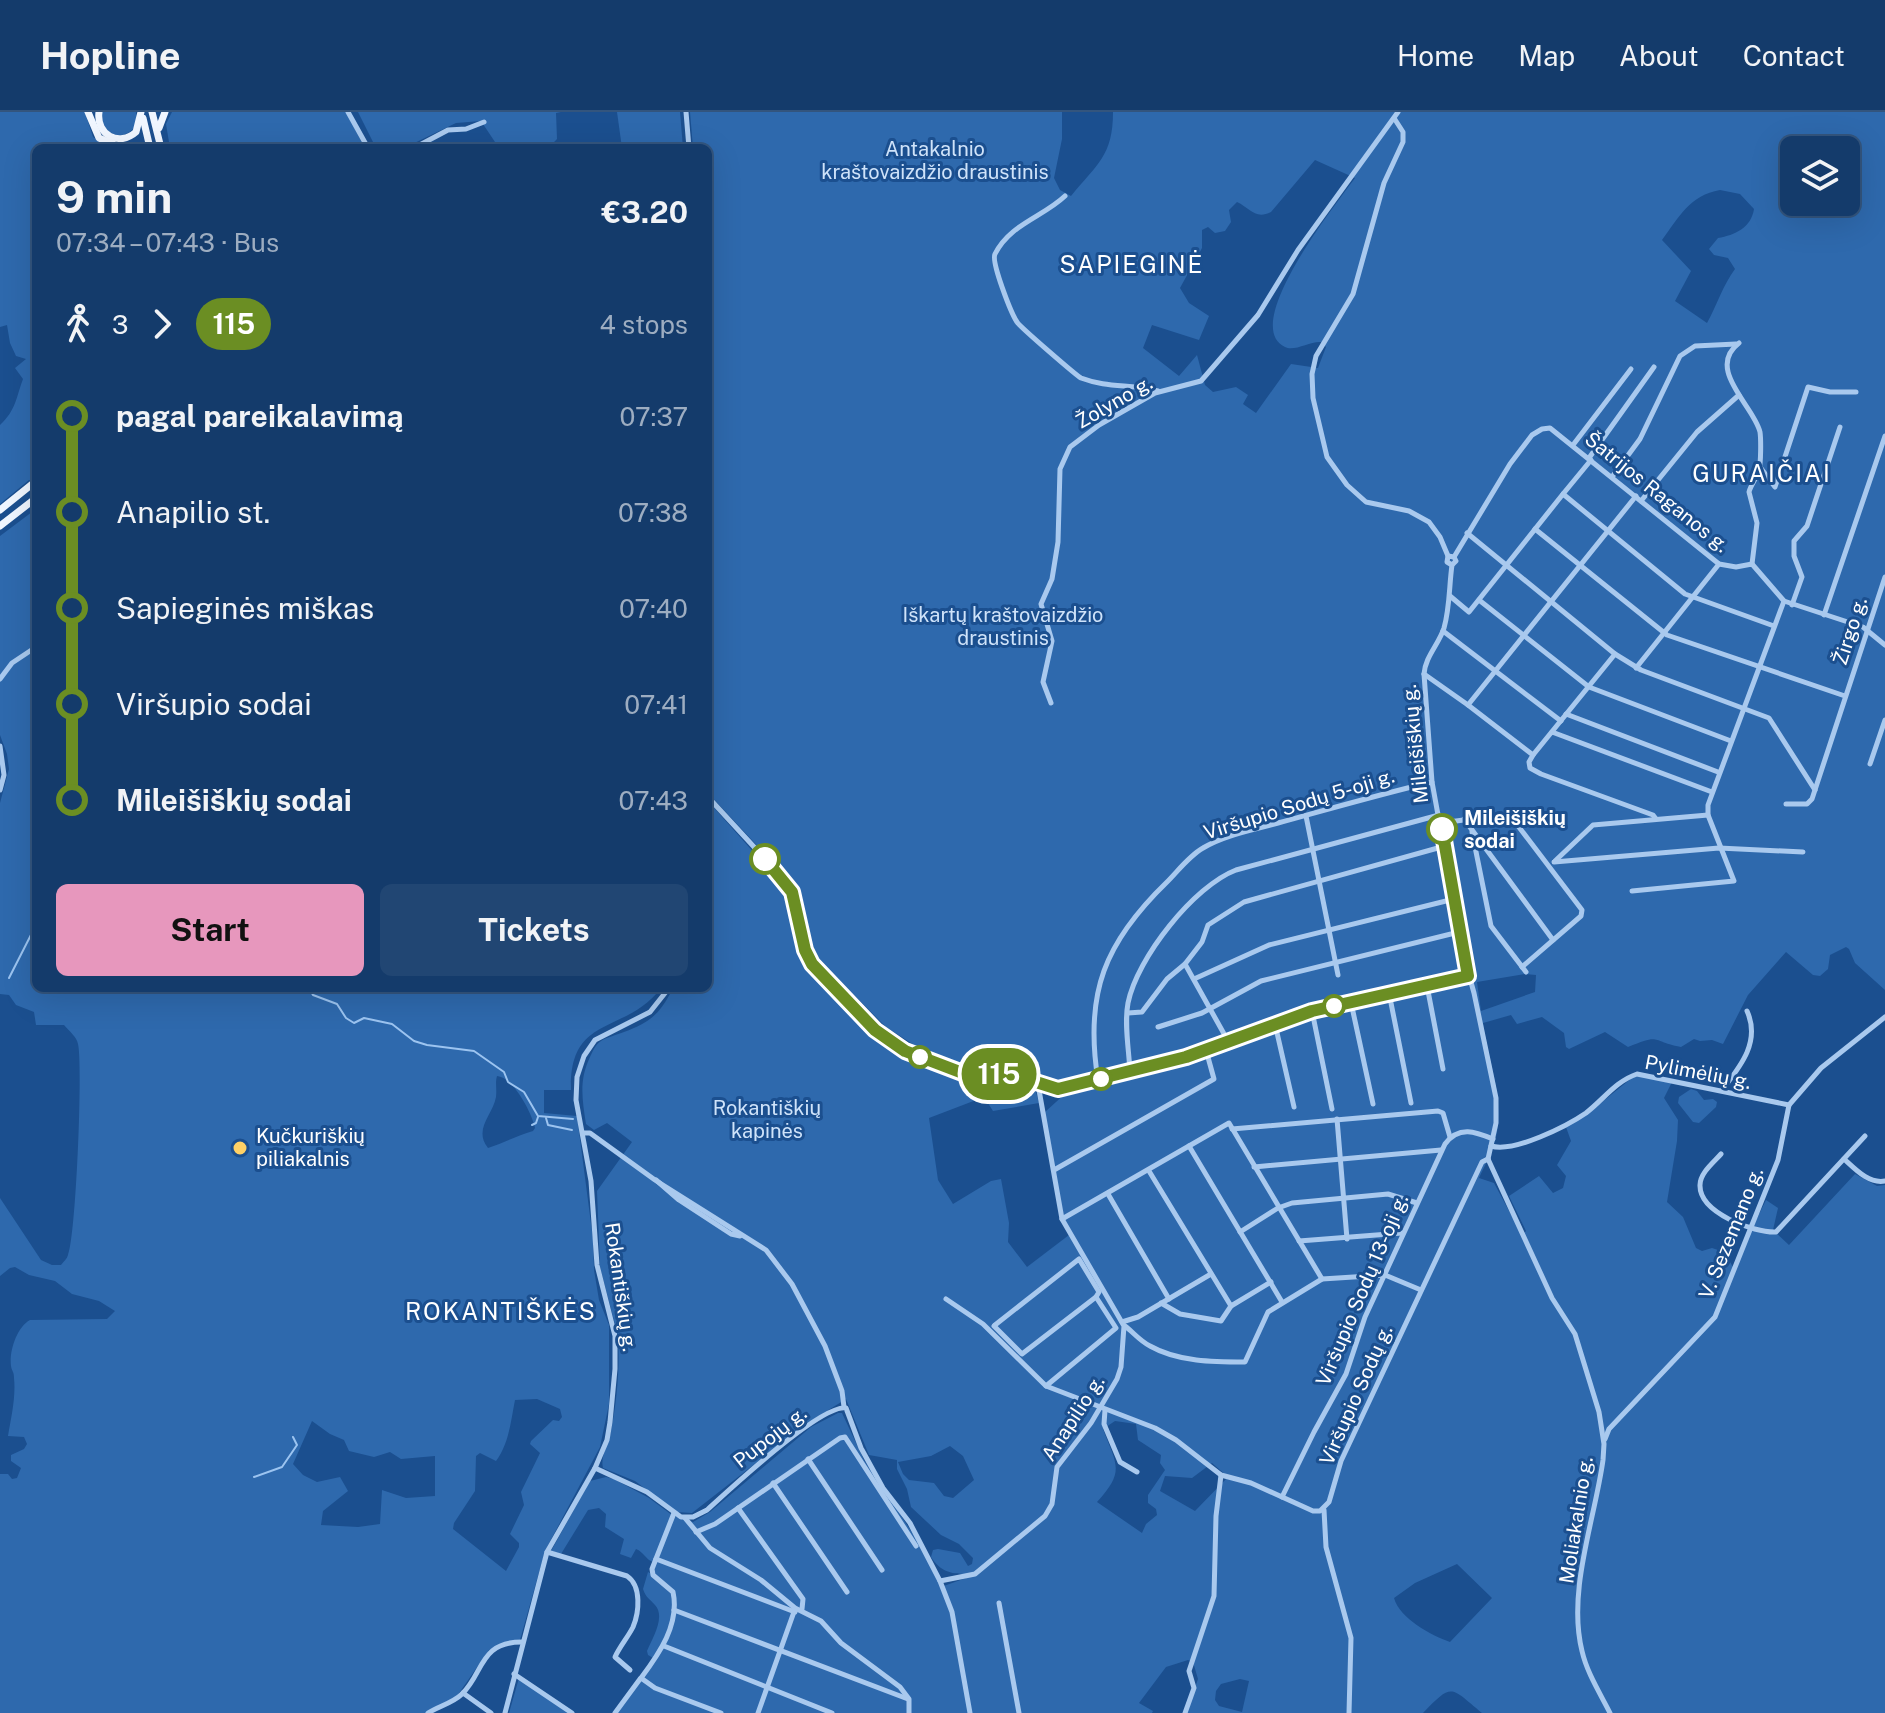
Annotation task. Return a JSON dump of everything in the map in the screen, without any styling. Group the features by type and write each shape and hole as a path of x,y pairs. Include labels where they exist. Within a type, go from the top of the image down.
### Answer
{"main road":[{"path":"89,112 99,138 113,144"},
{"path":"99,112 102,131 120,139 136,132 141,112"},
{"path":"141,112 149,144"},
{"path":"152,112 160,144"},
{"path":"159,139 159,124 165,112"},
{"path":"0,510 32,484"},
{"path":"0,526 32,501"}],"street":[{"path":"348,112 366,144"},
{"path":"686,112 689,144"},
{"path":"1396,115 1403,132 1403,142 1384,183 1353,294 1316,356 1312,374 1313,398 1327,457 1353,492 1366,502 1409,511 1425,519 1437,530 1451,556"},
{"name":"Žolyno g.","path":"1051,703 1043,682 1052,641 1041,604 1052,579 1058,542 1060,469 1070,447 1099,425 1159,391 1201,381 1258,315 1298,250 1396,115"},
{"path":"418,144 448,130 466,129 484,122"},
{"path":"1065,196 1052,208 1018,227 995,254 994,264 1014,316 1022,328 1054,353 1076,376 1107,386 1128,385 1159,391"},
{"path":"1612,477 1640,439 1680,356 1695,346 1739,343 1731,353 1728,368 1733,387 1758,427 1760,467 1749,492 1757,523 1752,564"},
{"path":"1450,596 1467,612 1479,600 1590,459 1654,367"},
{"path":"1573,445 1631,369"},
{"path":"1760,467 1775,487 1808,387 1830,392 1856,392"},
{"path":"1468,705 1608,530 1697,432 1739,395"},
{"name":"Šatrijos Raganos g.","path":"1451,556 1510,464 1538,431 1546,427 1555,430 1719,564 1736,567 1752,564 1784,601 1868,631 1885,645"},
{"path":"1792,605 1802,577 1794,556 1794,541 1807,526 1840,427"},
{"path":"1824,615 1885,436"},
{"path":"1563,494 1685,594 1774,626"},
{"path":"1535,529 1663,633"},
{"path":"1467,533 1636,668 1745,707 1773,722 1815,790 1807,804 1786,804"},
{"name":"Mileišiškių g.","path":"1451,556 1447,562 1452,565 1443,631 1427,661 1424,674 1432,782 1459,932 1496,1098 1488,1159"},
{"path":"1636,668 1719,564"},
{"name":"Žirgo g.","path":"1815,790 1832,746 1845,696 1885,577"},
{"path":"1479,600 1589,687 1731,741"},
{"path":"1632,891 1734,881 1708,815 1712,792 1784,601"},
{"path":"1443,631 1561,721"},
{"name":"Žirgo g.","path":"1663,633 1845,696"},
{"path":"0,679 12,663 32,650"},
{"path":"1615,654 1533,755 1529,765 1535,772 1656,819"},
{"path":"1424,674 1533,755"},
{"path":"1566,714 1718,772"},
{"path":"1870,764 1885,720"},
{"path":"1552,732 1712,792"},
{"path":"0,746 4,775 0,790"},
{"name":"Viršupio Sodų 5-oji g.","path":"1098,1080 1094,1006 1108,959 1129,925 1155,894 1203,848 1432,782"},
{"path":"712,801 786,882 795,899 807,956 875,1030 905,1051 952,1070 1011,1074 1058,1089 1206,1050 1312,1011 1468,976"},
{"path":"1441,823 1509,814 1583,914 1524,970 1491,926 1472,832"},
{"path":"1130,1072 1128,1013 1130,998 1145,959 1202,891 1236,870 1439,815"},
{"path":"1548,867 1593,825 1708,815"},
{"path":"1306,816 1338,975"},
{"path":"1464,819 1553,940"},
{"path":"1128,1013 1142,1012 1167,979 1185,964 1202,942 1208,925 1235,906 1445,846"},
{"path":"1554,862 1719,848 1803,852"},
{"path":"1194,979 1269,945 1454,899"},
{"path":"1158,1027 1209,1009 1261,981 1459,932"},
{"path":"1185,964 1228,1041"},
{"path":"1428,991 1443,1069"},
{"name":"Rokantiškių g.","path":"505,1713 547,1552 595,1468 607,1440 610,1422 616,1343 597,1265 595,1220 576,1092 577,1077 584,1056 602,1035 650,1012 666,992"},
{"path":"1389,993 1411,1103"},
{"path":"1352,1007 1373,1104"},
{"path":"1312,1011 1332,1109"},
{"path":"1722,1090 1749,1049 1751,1027 1747,1011"},
{"path":"1790,1108 1821,1068 1885,1017"},
{"path":"1275,1024 1294,1107"},
{"path":"1054,1170 1214,1079 1206,1050"},
{"name":"Pylimėlių g.","path":"1491,1146 1513,1145 1557,1129 1588,1111 1621,1082 1637,1074 1722,1090 1790,1108"},
{"path":"1040,1084 1062,1219 1123,1324 1149,1346 1204,1360 1245,1362 1266,1315 1322,1279 1385,1275 1421,1290"},
{"name":"V. Sezemano g.","path":"1604,1444 1609,1429 1715,1317 1778,1160 1790,1108"},
{"path":"1062,1219 1189,1146 1231,1126 1438,1111 1443,1113 1450,1137 1472,1131 1493,1139"},
{"path":"1337,1119 1347,1239"},
{"path":"1231,1126 1322,1279"},
{"path":"584,1133 590,1133 655,1180 766,1250 792,1284 828,1353 842,1391 844,1407 849,1411 861,1448 883,1488 910,1523 940,1581 952,1612 970,1713"},
{"path":"1721,1154 1700,1179 1702,1195 1717,1212 1750,1227 1776,1232 1865,1136"},
{"name":"Viršupio Sodų 13-oji g.","path":"1282,1497 1346,1374 1365,1317 1402,1233 1450,1137"},
{"path":"1189,1146 1282,1302"},
{"path":"1254,1167 1442,1150"},
{"name":"Viršupio Sodų g.","path":"1324,1510 1341,1461 1482,1162 1488,1159"},
{"name":"Moliakalnio g.","path":"1488,1159 1552,1298 1575,1334 1602,1425 1604,1444 1600,1484 1582,1560 1579,1634 1586,1665 1610,1713"},
{"path":"1844,1159 1869,1179 1885,1181"},
{"path":"1149,1171 1231,1306"},
{"path":"1108,1194 1169,1299"},
{"path":"1240,1232 1278,1208 1292,1203 1388,1194 1417,1203"},
{"path":"1298,1241 1402,1233"},
{"path":"989,1330 995,1325 1075,1259 1079,1259 1099,1292 1022,1354 995,1325"},
{"path":"1123,1324 1211,1274"},
{"path":"1161,1303 1180,1314 1211,1321 1223,1320 1231,1306 1271,1282"},
{"path":"1046,1386 1116,1328 1096,1297"},
{"path":"946,1299 989,1330 1046,1386 1169,1435 1221,1475 1251,1483 1313,1511 1324,1510 1326,1547 1351,1638 1349,1713"},
{"path":"1100,1304 1109,1299"},
{"name":"Anapilio g.","path":"940,1581 975,1574 1045,1516 1052,1504 1057,1467 1103,1409 1120,1371 1123,1324"},
{"name":"Pupojų g.","path":"685,1517 707,1510 802,1430 844,1407"},
{"path":"1103,1409 1104,1424 1120,1462 1137,1472"},
{"path":"1602,1425 1609,1429"},
{"path":"696,1532 705,1530 845,1437 916,1546"},
{"path":"808,1459 882,1570"},
{"path":"595,1468 647,1492 674,1513 685,1517 710,1548 761,1580 797,1610"},
{"path":"1185,1713 1194,1688 1189,1671 1214,1596 1216,1516 1221,1475"},
{"path":"773,1483 847,1592"},
{"path":"738,1508 803,1599 758,1713"},
{"path":"615,1713 664,1646 674,1610 673,1592 652,1572 674,1513"},
{"path":"547,1552 627,1576 635,1582 634,1623 615,1657 630,1670"},
{"path":"656,1559 821,1621 841,1643 900,1687 909,1699 909,1713"},
{"path":"999,1603 1019,1713"},
{"path":"674,1610 909,1699"},
{"path":"428,1713 463,1693 488,1654 500,1647 522,1642"},
{"path":"664,1646 832,1713"},
{"path":"514,1674 572,1713"},
{"path":"641,1678 655,1688 721,1713"},
{"path":"463,1693 491,1713"}],"green space":[{"path":"0,112 85,112 93,137 103,144 32,144 32,481 29,480 0,504 0,425 12,409 23,379 15,368 26,359 16,356 7,325 0,327"},
{"path":"102,112 136,112 137,125 129,132 116,135 103,126"},
{"path":"172,112 346,112 363,144 169,144 166,124"},
{"path":"358,112 561,112 556,113 557,139 552,144 496,144 481,121 456,123 412,144 374,144"},
{"path":"617,112 680,112 683,144 621,144"},
{"path":"690,112 1062,112 1062,139 1054,178 1060,190 1071,196 1107,149 1113,112 1885,112 1885,990 1855,963 1846,947 1830,955 1828,969 1820,976 1813,975 1786,952 1748,995 1723,1044 1694,1039 1681,1047 1652,1039 1628,1047 1605,1032 1569,1049 1564,1033 1542,1017 1517,1024 1511,1015 1483,1023 1497,1094 1498,1123 1493,1147 1479,1178 1494,1183 1522,1235 1526,1231 1509,1196 1539,1176 1553,1193 1563,1188 1566,1176 1557,1165 1571,1141 1566,1127 1633,1077 1646,1076 1672,1082 1664,1098 1678,1120 1667,1202 1683,1217 1696,1248 1724,1252 1733,1267 1766,1200 1778,1208 1773,1230 1789,1245 1855,1174 1877,1186 1885,1185 1885,1713 1482,1713 1452,1692 1440,1696 1423,1713 1186,1713 1198,1679 1193,1662 1188,1660 1166,1667 1139,1703 1152,1713 615,1713 655,1659 647,1651 659,1616 643,1589 648,1572 652,1574 653,1562 636,1549 631,1558 620,1554 624,1539 605,1527 606,1514 599,1508 588,1510 561,1554 551,1551 590,1481 606,1477 614,1479 672,1515 693,1522 710,1512 811,1427 842,1413 864,1460 921,1546 941,1587 966,1578 966,1574 942,1569 931,1557 933,1550 960,1553 968,1566 973,1558 959,1544 941,1535 911,1507 907,1489 897,1469 897,1460 869,1455 846,1399 806,1424 692,1513 676,1512 635,1481 603,1468 615,1408 619,1348 600,1267 597,1191 632,1142 607,1123 594,1130 586,1124 583,1081 596,1046 606,1038 648,1021 659,1011 671,992 712,992 712,805 789,892 794,902 799,943 809,966 887,1043 922,1065 928,1063 958,1074 1011,1076 1034,1085 1039,1103 993,1111 984,1097 929,1118 938,1180 953,1204 991,1181 1001,1179 1009,1223 1008,1242 1027,1267 1069,1235 1060,1218 1045,1112 1067,1092 1067,1083 1017,1070 964,1067 922,1050 886,1027 812,953 793,884 712,797 712,144 693,144","holes":["1315,160 1355,178 1313,237 1282,290 1274,315 1274,334 1285,347 1321,342 1326,347 1318,368 1291,364 1256,413 1243,404 1248,395 1236,387 1213,392 1205,385 1197,355 1179,376 1143,348 1152,325 1199,340 1209,316 1189,303 1180,288 1202,248 1202,230 1208,227 1215,233 1225,231 1231,222 1229,210 1237,202 1257,214 1271,212","1720,190 1740,194 1754,209 1746,226 1736,233 1718,238 1709,249 1714,255 1728,258 1735,269 1707,323 1675,301 1691,271 1662,240 1686,208 1701,197","1536,975 1535,992 1481,1011 1477,982","1115,1421 1136,1424 1138,1440 1161,1455 1160,1463 1165,1470 1148,1495 1148,1503 1156,1509 1157,1515 1146,1524 1142,1533 1097,1502 1115,1475 1115,1460 1103,1429","950,1446 963,1456 974,1480 953,1498 944,1496 934,1483 909,1480 903,1474 898,1462 931,1456","1212,1463 1228,1477 1195,1511 1160,1491 1165,1476 1192,1478","1457,1564 1492,1598 1450,1642 1417,1625 1397,1606 1394,1598 1415,1583","1240,1679 1249,1681 1242,1712 1219,1706 1215,1700 1221,1684"]},
{"path":"32,512 32,992 657,992 632,1013 589,1036 579,1048 573,1065 571,1090 544,1090 544,1113 577,1116 593,1239 594,1270 599,1300 609,1325 609,1404 600,1447 545,1551 520,1640 489,1650 457,1696 426,1713 0,1713 0,1474 17,1478 21,1468 11,1461 11,1455 24,1449 27,1444 24,1437 8,1436 14,1393 11,1366 13,1347 21,1328 30,1320 107,1319 115,1311 99,1301 72,1294 55,1281 29,1275 15,1267 0,1276 0,1198 41,1260 61,1265 68,1256 76,1186 80,1084 78,1044 64,1025 36,1025 34,1012 16,1005 9,995 0,994 0,803 9,769 0,735 0,536","holes":["497,1076 503,1078 526,1105 535,1128 488,1148 482,1135 483,1128 496,1097","537,1399 560,1409 562,1417 559,1421 553,1420 531,1441 530,1444 540,1453 521,1492 524,1505 510,1534 519,1547 506,1571 453,1529 454,1523 475,1491 476,1456 480,1453 496,1461 507,1440 515,1400","312,1421 344,1440 349,1451 374,1457 390,1452 401,1459 435,1456 435,1496 406,1498 382,1490 380,1524 358,1527 321,1525 323,1511 348,1491 340,1477 317,1482 303,1475 293,1464"]},
{"path":"1691,1089 1704,1100 1717,1102 1716,1107 1699,1123 1693,1122 1678,1103 1679,1097"},
{"path":"519,1678 571,1713 509,1713"}],"waterway":[{"path":"9,978 32,933"},
{"path":"311,992 337,1004 346,1018 354,1023 364,1018 392,1024 414,1041 474,1051 504,1072 508,1082 524,1092 538,1116 573,1119"},
{"path":"532,1125 538,1117"},
{"path":"546,1118 548,1125 572,1130"},
{"path":"254,1477 282,1467 297,1445 293,1437"}],"bus line":[{"name":"115","path":"765,859 792,892 802,942 812,964 886,1039 912,1054 960,1072 1011,1074 1058,1089 1186,1057 1312,1011 1468,976 1442,829"}],"place":[{"name":"Mileišiškių sodai","path":"1442,829"},
{"name":"Kučkuriškių piliakalnis","path":"240,1148"}],"district":[{"name":"SAPIEGINĖ","path":"1132,265"},
{"name":"GURAIČIAI","path":"1762,474"},
{"name":"ROKANTIŠKĖS","path":"501,1312"}],"park label":[{"name":"Antakalnio kraštovaizdžio draustinis","path":"935,160"},
{"name":"Iškartų kraštovaizdžio draustinis","path":"1003,626"},
{"name":"Rokantiškių kapinės","path":"767,1120"}]}
